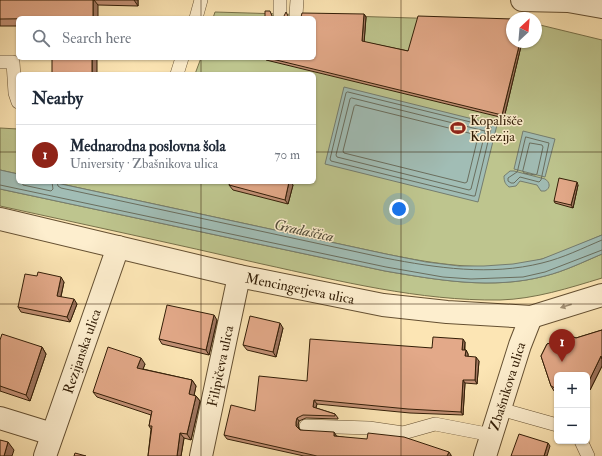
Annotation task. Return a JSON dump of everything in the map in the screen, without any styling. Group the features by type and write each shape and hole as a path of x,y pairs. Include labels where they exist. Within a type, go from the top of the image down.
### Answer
{"street":[{"path":"522,0 568,1 602,7"},
{"name":"Mencingerjeva ulica","path":"0,219 239,276 383,305 447,312 531,317 602,294"},
{"name":"Rezijanska ulica","path":"45,456 118,247"},
{"name":"Filipičeva ulica","path":"201,456 239,276"},
{"name":"Zbašnikova ulica","path":"485,456 520,345 531,317"},
{"path":"0,418 52,434"}],"lane":[{"path":"197,16 201,0"},
{"path":"280,0 280,14"},
{"path":"296,15 297,0"},
{"path":"178,72 181,60"},
{"path":"0,62 13,62 16,96"},
{"path":"500,409 554,424"},
{"path":"306,426 369,428 403,433 435,424 492,435"},
{"path":"582,444 588,456"}],"green space":[{"name":"Kopališče Kolezija","path":"215,12 506,21 506,48 542,48 542,25 602,40 602,235 557,254 523,264 484,267 464,266 386,254 61,184 316,184 316,72 196,72 200,60 316,60 316,16 214,16"},
{"path":"0,128 16,129 16,174 0,170"},
{"path":"0,189 385,271 425,278 485,283 525,280 560,272 602,254 602,278 577,286 526,298 500,300 470,299 410,294 321,277 0,206"}],"water":[{"path":"344,87 497,125 478,202 325,164"},
{"path":"523,131 555,139 545,177 514,169"},
{"path":"0,170 16,174 16,184 61,184 386,254 426,262 459,266 513,264 542,259 602,235 602,254 560,272 525,280 485,283 425,278 385,271 0,189"},
{"path":"510,171 545,179 548,182 549,187 545,191 541,191 537,185 520,181 516,186 509,187 505,182 504,176"}],"building":[{"path":"0,0 93,0 93,16 16,16 16,19 0,19"},
{"path":"265,11 270,11 272,16 265,16"},
{"name":"Kopališče Kolezija","path":"302,13 364,14 362,41 408,51 418,16 506,19 506,48 519,48 502,115 276,60 316,60 316,16 301,16"},
{"path":"52,60 92,60 92,72 52,72"},
{"path":"559,178 577,182 571,205 554,201"},
{"path":"229,184 289,184 285,200"},
{"path":"38,272 61,277 57,296 74,299 67,317 18,307 25,274 37,276"},
{"path":"167,305 214,315 206,350 159,339"},
{"path":"250,316 280,323 273,352 243,345"},
{"path":"602,330 602,359 601,356 590,379 590,372 554,372 554,388 551,386 541,356 547,344 571,336 576,338"},
{"path":"2,334 42,347 26,395 0,386 0,340"},
{"path":"433,337 463,339 462,350 466,350 465,356 476,357 475,380 463,380 461,412 408,409 314,400 313,407 335,414 335,416 303,415 297,418 296,426 300,430 334,432 334,436 367,439 368,433 404,437 449,452 447,456 317,456 224,435 231,405 255,411 259,376 307,381 310,339 432,348"},
{"path":"108,347 141,358 137,368 192,380 189,394 196,396 187,434 180,433 177,456 148,456 152,426 149,426 152,411 93,392"},
{"path":"519,434 548,443 544,456 511,456"},
{"path":"0,440 8,442 4,456 0,456"},
{"path":"75,453 86,456 74,456"}],"place":[{"name":"Kopališče Kolezija","path":"458,128"},
{"name":"Mednarodna poslovna šola","path":"562,362"}],"water label":[{"name":"Gradaščica","path":"304,231"}]}
